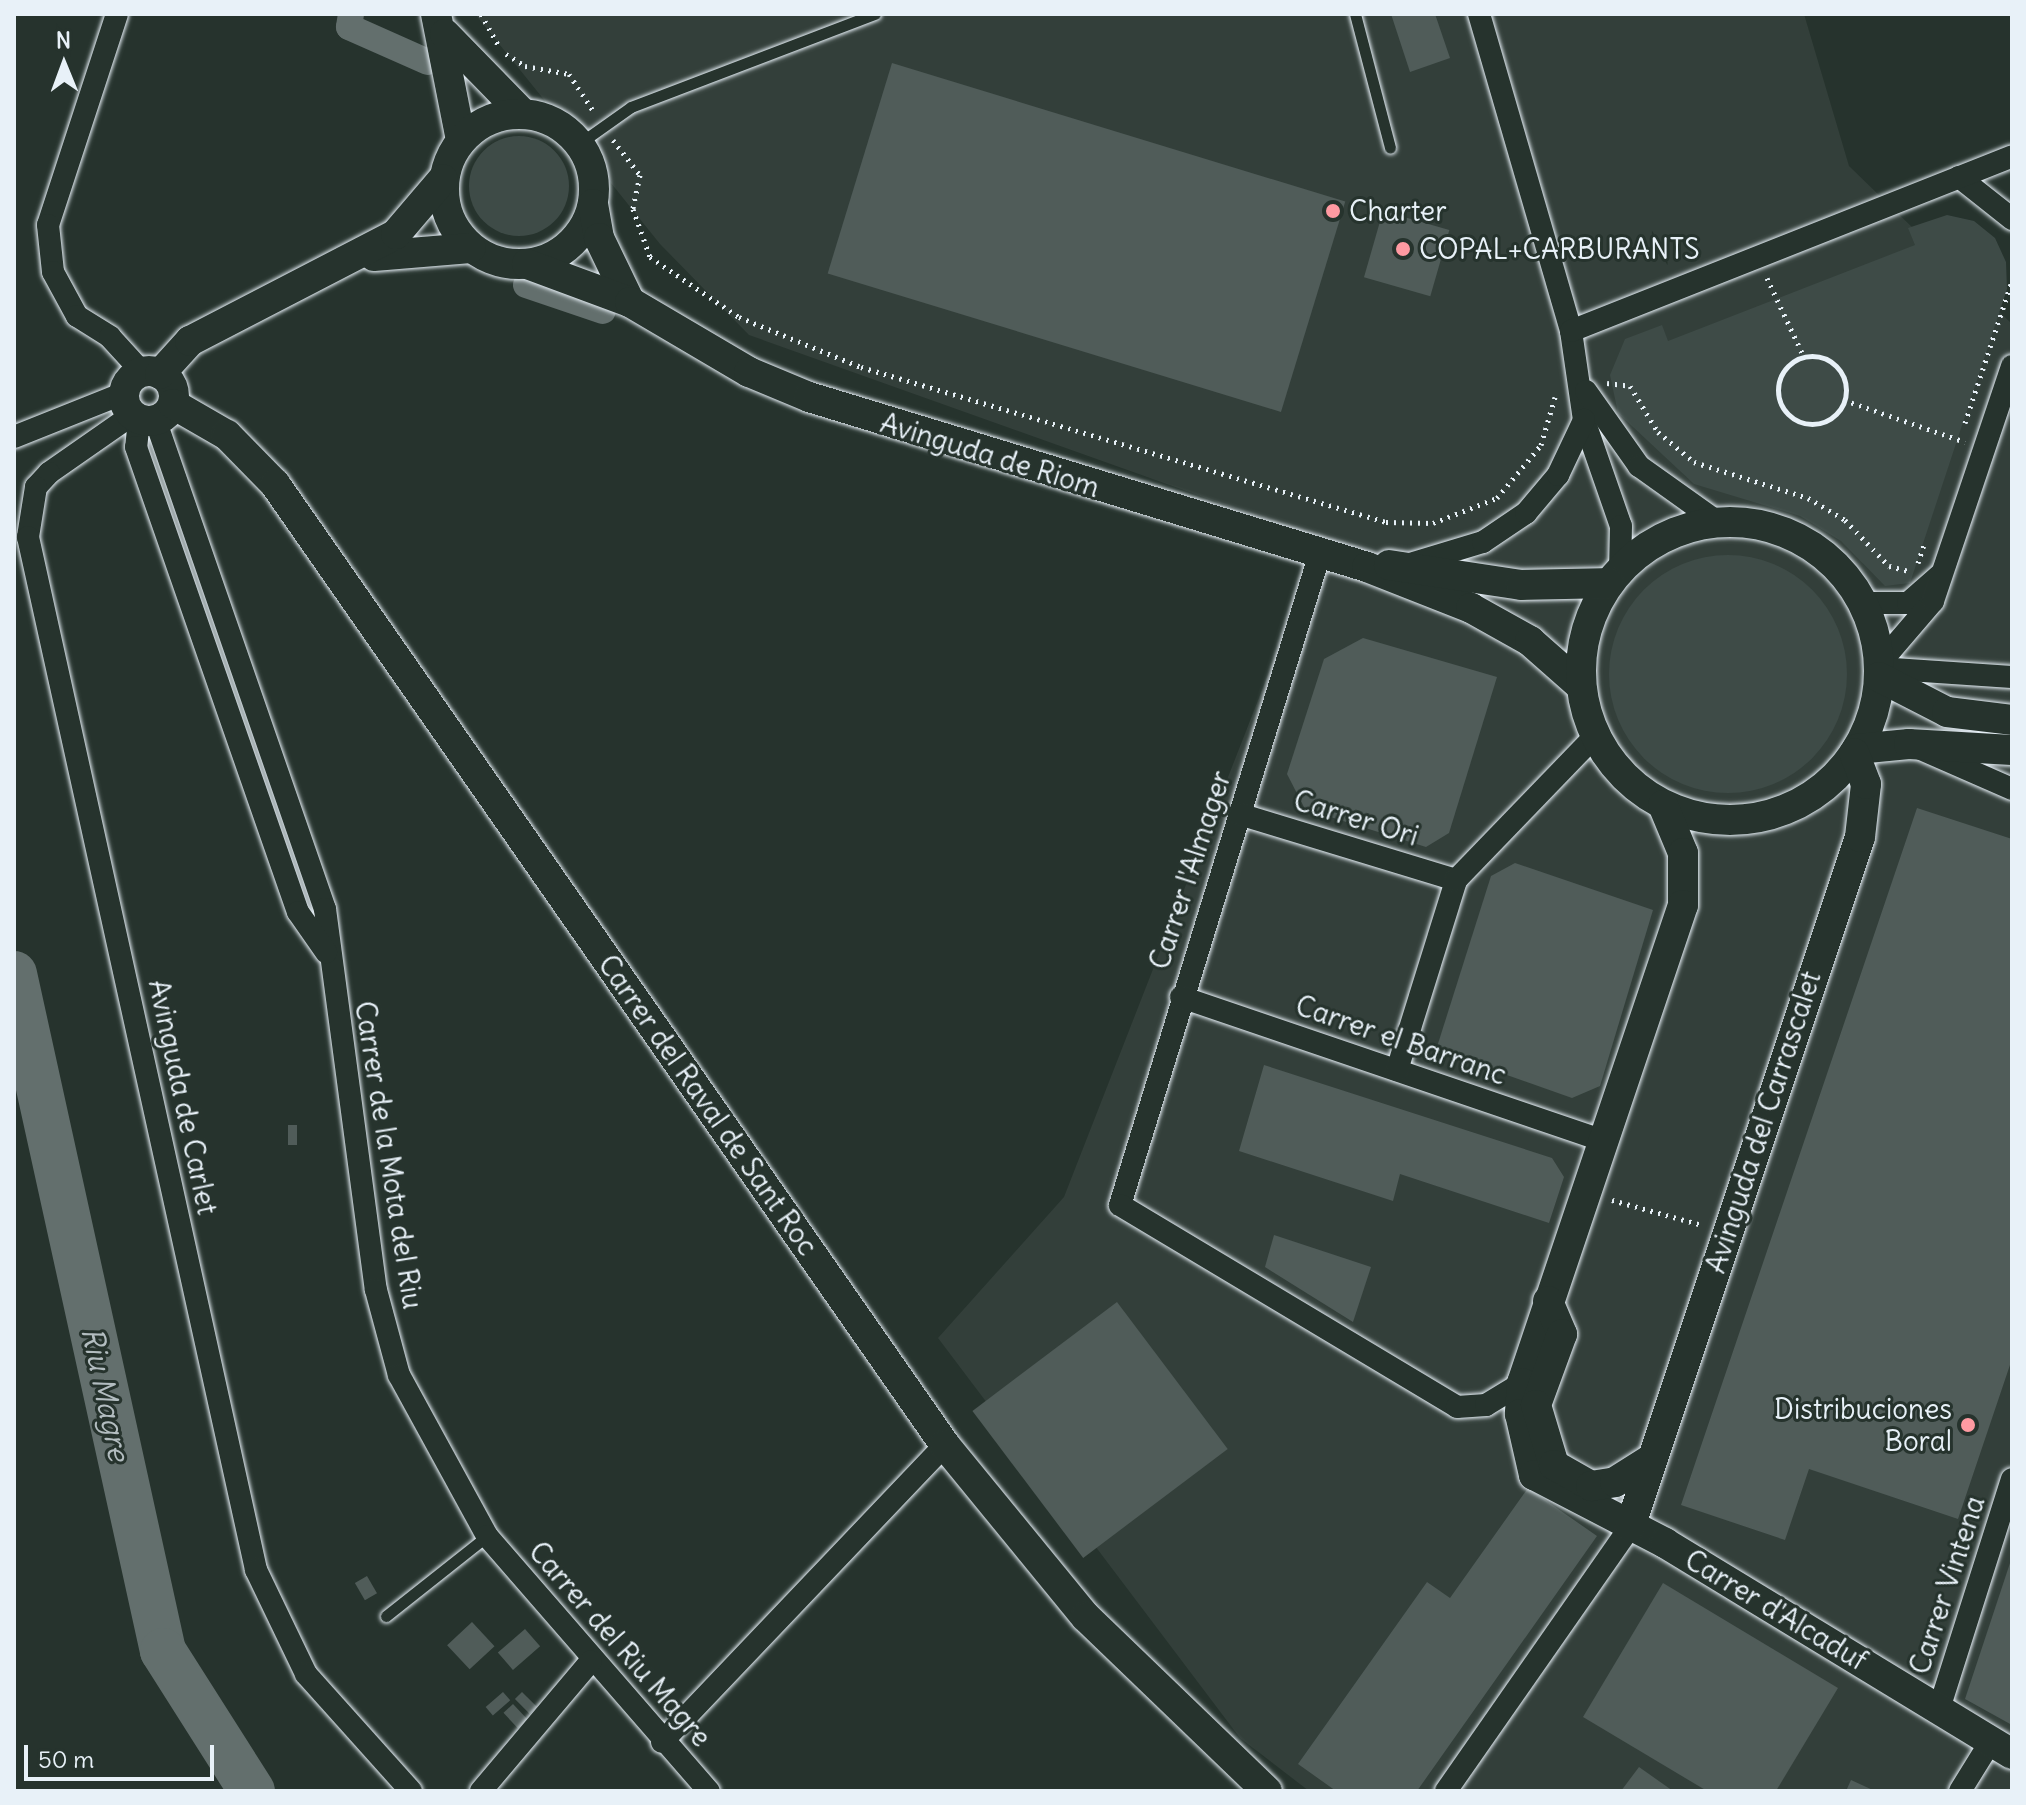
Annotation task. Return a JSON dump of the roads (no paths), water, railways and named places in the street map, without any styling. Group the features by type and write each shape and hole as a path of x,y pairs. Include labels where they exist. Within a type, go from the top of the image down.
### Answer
{"street":[{"path":"117,14 48,225 53,272 77,316 119,345 146,400"},
{"path":"1479,14 1571,331 1584,387 1584,420 1621,526 1614,577 1586,632 1581,686 1595,736 1623,776 1663,805 1715,819 1768,815 1817,792 1856,751 1879,670 1933,601 2012,366"},
{"path":"440,24 522,113"},
{"path":"440,24 461,140"},
{"path":"14,437 146,400 190,341 353,261 396,234 443,179 461,140 499,115 522,113 544,117 590,133 593,204 599,238 630,302"},
{"path":"1571,331 2012,156"},
{"path":"1959,177 2012,219"},
{"path":"443,179 444,205 471,248"},
{"path":"353,261 403,248 471,248 527,264 570,245 593,204"},
{"name":"Avinguda de Riom","path":"527,264 630,302 749,372 809,397 1367,567 1502,623 1581,686"},
{"path":"1584,387 1639,466 1719,523"},
{"name":"Carrer de la Mota del Riu","path":"146,400 136,447 298,912 327,953 376,1290 399,1375 487,1536"},
{"name":"Carrer del Raval de Sant Roc","path":"146,400 227,435 275,484 945,1445 1086,1617 1267,1791"},
{"name":"Avinguda de Carlet","path":"146,400 49,473 36,487 28,537 256,1570 306,1674 411,1791"},
{"path":"1408,564 1483,542 1526,513 1558,475 1584,420"},
{"path":"1614,577 1665,537 1719,523 1776,530 1803,541 1847,579 1863,603 1879,670 1947,712 2012,720"},
{"name":"Carrer l'Almager","path":"1320,553 1181,997 1120,1205 1457,1407 1486,1405 1522,1383"},
{"name":"Avinguda de Riom","path":"1367,567 1408,564 1521,585 1614,577"},
{"path":"1863,603 1908,603 1945,570"},
{"path":"1879,670 2012,677"},
{"path":"1397,1070 1456,880 1595,736"},
{"path":"1856,751 1909,744 2012,750"},
{"path":"1866,784 1881,758 1909,744"},
{"path":"1909,744 2012,789"},
{"name":"Avinguda del Carrascalet","path":"1446,1791 1630,1527 1860,837 1866,784 1856,751"},
{"path":"1522,1383 1601,1140 1683,905 1683,853 1663,805"},
{"name":"Carrer Ori","path":"1239,814 1456,880"},
{"name":"Carrer el Barranc","path":"1181,997 1601,1140"},
{"path":"1548,1301 1562,1334 1536,1405 1554,1465 1591,1486 1615,1482 1653,1458"},
{"name":"Carrer d'Alcaduf","path":"1522,1383 1520,1414 1534,1475 1630,1527 2002,1747"},
{"path":"662,1742 945,1445"},
{"name":"Carrer Vintena","path":"1939,1709 2012,1479"},
{"name":"Carrer del Riu Magre","path":"487,1536 591,1661 709,1791"},
{"path":"481,1791 591,1661"},
{"path":"1960,1791 2002,1747"}],"lane":[{"path":"590,133 875,14"},
{"path":"1355,14 1390,147"},
{"path":"386,1616 487,1536"}],"waterway":[{"path":"351,14 349,27 428,62"},
{"path":"526,285 603,311"},
{"name":"Riu Magre","path":"14,974 163,1651 252,1791"}],"place":[{"name":"Charter","path":"1333,211"},
{"name":"COPAL+CARBURANTS","path":"1403,249"},
{"name":"Distribuciones Boral","path":"1968,1425"}]}
